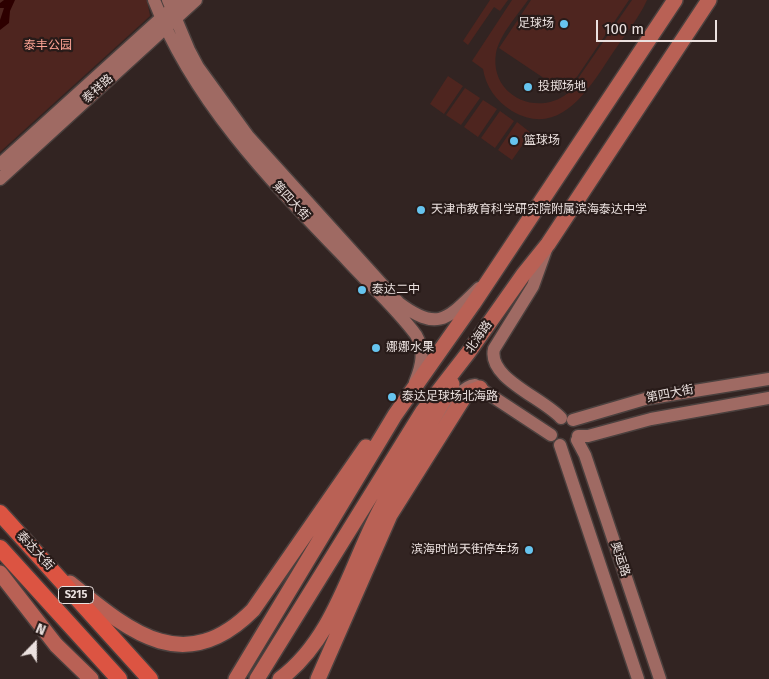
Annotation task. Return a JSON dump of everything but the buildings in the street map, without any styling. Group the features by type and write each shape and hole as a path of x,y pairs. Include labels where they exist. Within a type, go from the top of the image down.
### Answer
{"highway":[{"name":"泰达大街","path":"0,513 53,569 150,679"},
{"name":"泰达大街","path":"0,548 119,679"}],"main road":[{"name":"北海路","path":"236,679 395,414 490,277 675,0"},
{"name":"北海路","path":"257,679 418,420 526,270 548,244 709,0"},
{"path":"280,679 303,659 322,633 374,521 468,353"},
{"path":"318,679 390,515 467,393 480,388"},
{"path":"53,569 120,622 144,638 158,644 183,646 216,638 236,626 253,610 339,484 371,441 395,414"},
{"path":"0,574 56,645 90,679"}],"street":[{"name":"第四大街","path":"154,0 178,54 215,110 254,161 416,335 421,344 422,360 411,392"},
{"name":"泰祥路","path":"0,178 163,23 174,7 196,0"},
{"path":"174,7 198,67 248,136 399,303 423,319 444,318 456,310 490,277"},
{"name":"泰祥路","path":"0,164 163,23"},
{"path":"548,244 533,286 494,349 492,356 499,373 578,427 578,438"},
{"name":"第四大街","path":"567,419 663,395 769,379"},
{"path":"416,449 464,390 470,386 480,388 556,440"},
{"name":"第四大街","path":"556,440 569,445 578,438 678,413 769,398"},
{"path":"556,440 552,427 567,419"},
{"name":"奥运路","path":"578,438 586,455 660,679"},
{"name":"奥运路","path":"556,440 638,679"}],"green space":[{"name":"泰丰公园","path":"0,0 147,0 150,16 0,152"},
{"path":"490,0 508,0 500,11 494,7 468,45 463,41"},
{"path":"512,0 528,0 501,39 496,53 496,68 500,80 508,91 518,98 530,102 543,103 556,100 568,93 632,0 647,0 636,20 585,93 560,114 546,119 530,118 506,107 489,88 483,69 472,61"},
{"name":"足球场","path":"531,0 629,0 566,93 499,48"},
{"path":"448,76 463,86 444,114 430,104"},
{"path":"465,88 480,98 461,125 446,115"},
{"name":"篮球场","path":"483,100 497,109 478,137 464,127"},
{"name":"篮球场","path":"500,111 514,121 495,148 481,138"},
{"name":"篮球场","path":"517,122 531,133 512,160 498,150"}],"shaded area":[{"path":"4,0 15,0 10,11 9,23 0,30 0,20 4,8 0,8 0,3"}],"place":[{"name":"足球场","path":"564,24"},
{"name":"投掷场地","path":"528,87"},
{"name":"篮球场","path":"514,141"},
{"name":"天津市教育科学研究院附属滨海泰达中学","path":"421,210"},
{"name":"泰达二中","path":"362,290"},
{"name":"娜娜水果","path":"376,348"},
{"name":"泰达足球场北海路","path":"392,397"},
{"name":"滨海时尚天街停车场","path":"529,550"}]}
